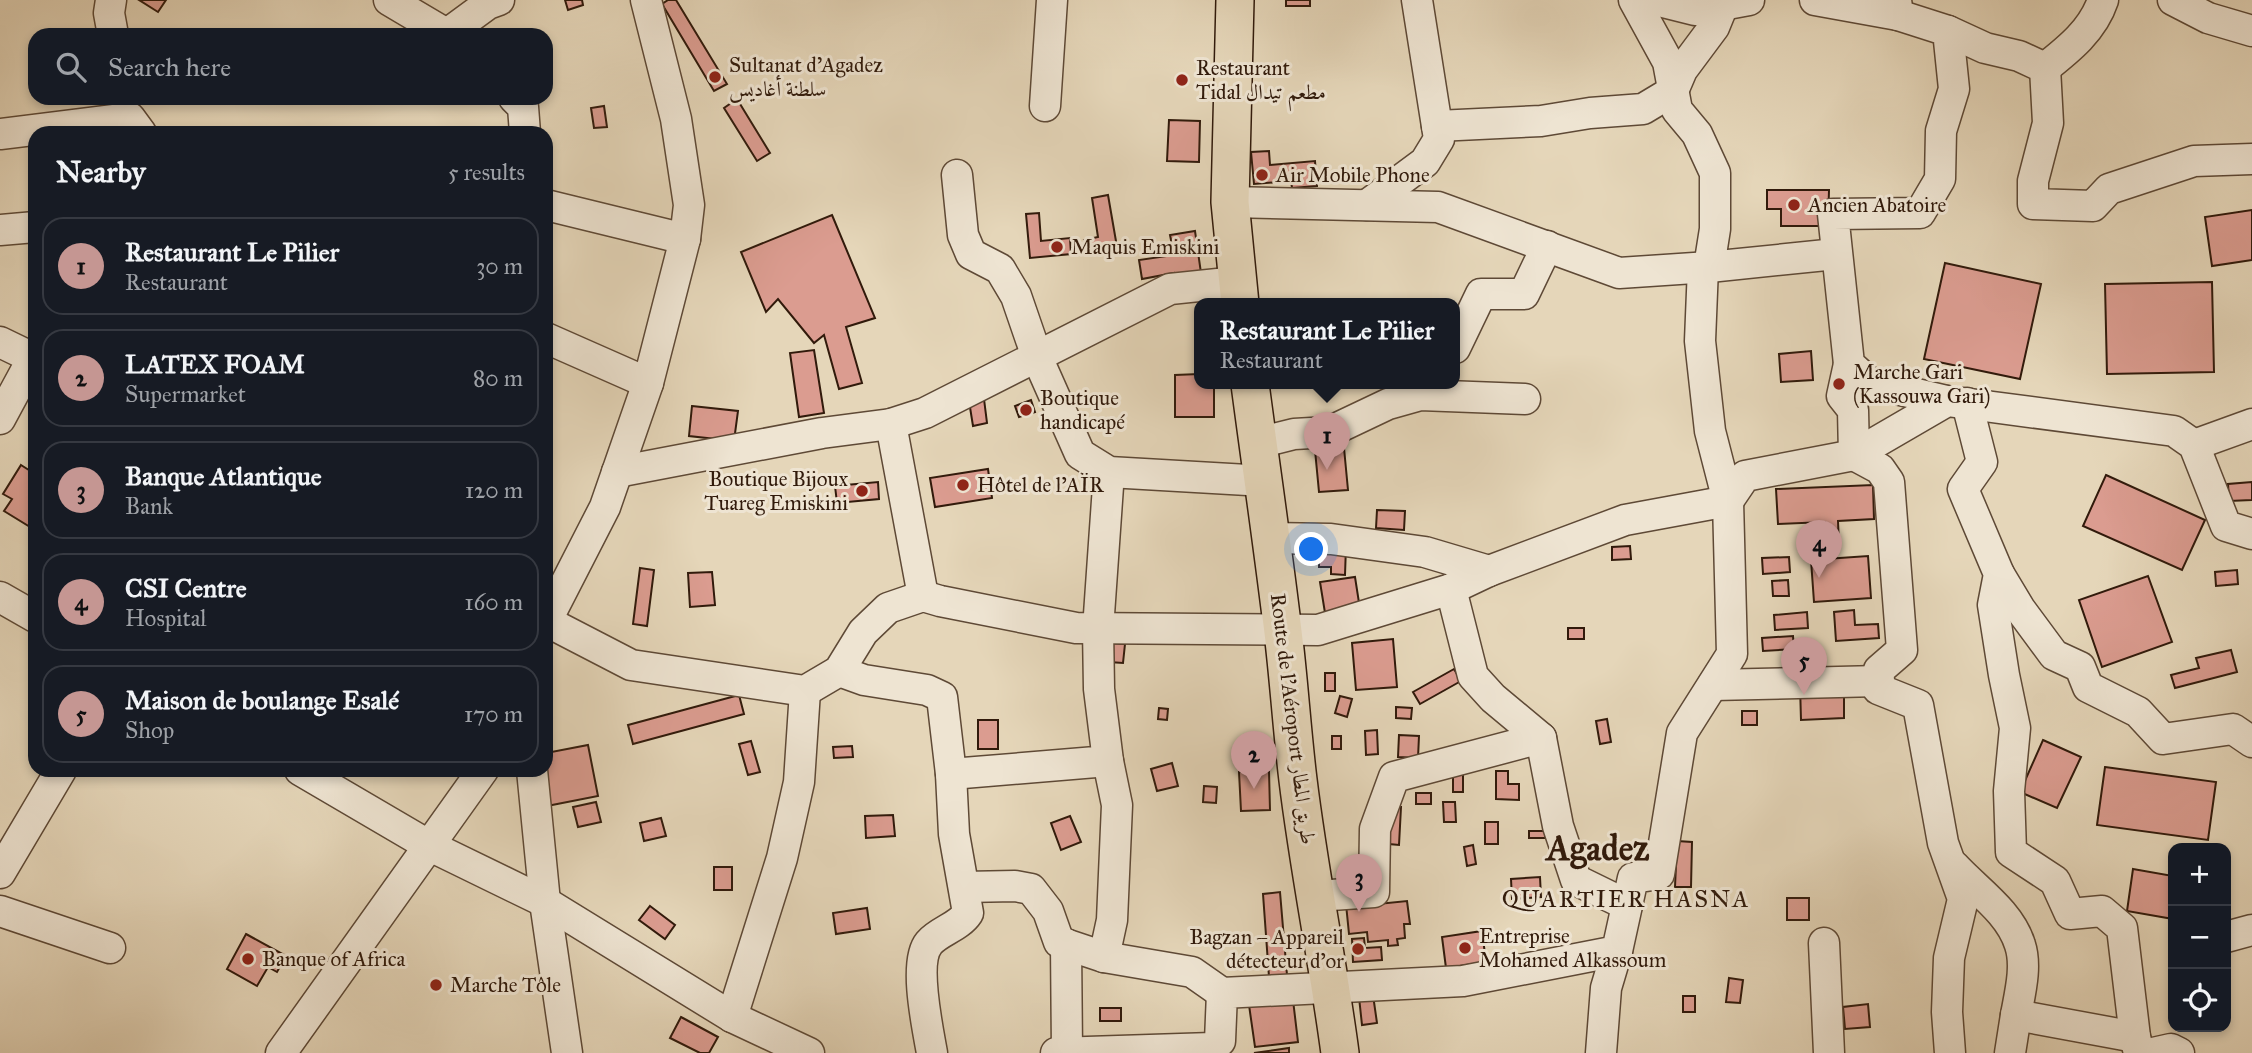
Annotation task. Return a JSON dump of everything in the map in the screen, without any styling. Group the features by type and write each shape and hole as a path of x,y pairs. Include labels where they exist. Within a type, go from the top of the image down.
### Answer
{"main road":[{"path":"1235,0 1230,202 1239,293"},
{"name":"Route de l'Aéroport طريق المطار","path":"1251,389 1283,630 1298,782 1332,987 1340,1053"}],"street":[{"path":"111,0 109,13 112,28"},
{"path":"389,0 438,28"},
{"path":"456,28 488,4 499,0"},
{"path":"553,608 605,507 648,383 685,239 689,205 676,119 646,0"},
{"path":"1045,106 1052,0"},
{"path":"1367,205 1425,162 1439,139 1417,0"},
{"path":"1601,1053 1606,988 1633,878 1658,874 1682,733 1732,654 1728,501 1710,431 1700,341 1706,267 1715,229 1715,173 1698,134 1677,110 1668,62 1634,0"},
{"path":"1655,0 1695,10 1736,3"},
{"path":"1815,0 1897,8 1985,48 2019,56 2045,68"},
{"path":"2045,68 2070,48 2097,19 2103,0"},
{"path":"1437,126 1541,121 1590,113 1643,109 1673,90 1682,70 1736,3"},
{"path":"2187,3 2208,18 2252,30"},
{"path":"1854,455 1853,410 1842,396 1849,364 1833,214 1920,213 1940,179 1941,131 1954,89 1948,31"},
{"path":"2045,68 2048,123 2033,181 2033,204 2093,206 2109,189 2194,160 2252,159"},
{"path":"521,105 524,126"},
{"path":"59,126 132,116"},
{"path":"0,134 28,130"},
{"path":"957,175 963,235 971,254 1000,269 1016,296 1037,358 1080,454 1109,472 1265,481"},
{"path":"1230,202 1438,207 1619,273 1836,254"},
{"path":"553,207 685,239"},
{"path":"0,229 28,232"},
{"path":"1460,338 1481,294 1524,294 1546,246"},
{"path":"617,472 822,433 891,424 925,413 1170,289 1239,293"},
{"path":"553,341 648,383"},
{"path":"0,342 28,355"},
{"path":"1849,364 1870,383 1957,402 2174,431 2194,445 2226,526 2251,539"},
{"path":"0,419 28,369"},
{"path":"1258,443 1294,434 1329,432 1388,404 1434,390 1525,399"},
{"path":"553,626 631,665 805,691 839,671 863,632 888,608 923,596 1076,628 1318,630 1451,589 1489,571 1625,520 1728,501 1745,475 1854,455 1957,402"},
{"path":"1957,402 1982,463 1963,489 1999,574 2020,609 2054,655 2080,667 2088,687 2138,712 2163,739 2233,729 2252,742"},
{"path":"891,424 923,596"},
{"path":"2194,445 2252,424"},
{"path":"1854,455 1880,469 1889,482 1902,649 1880,670 1878,689 1918,705 1944,843 1963,899 1950,958 1947,1012 1950,1053"},
{"path":"1104,957 1112,920 1117,805 1108,761 1099,689 1098,629 1109,472"},
{"path":"1269,538 1331,539 1425,552 1489,571"},
{"path":"1999,574 1993,605 2015,728 2009,791 2011,852 2055,881 2070,914 2102,911 2122,928 2160,1045 2017,1015"},
{"path":"1451,589 1473,676 1493,698 1541,738 1558,826 1576,880 1627,905"},
{"path":"0,597 28,613"},
{"path":"839,671 864,680 927,690 942,696 951,774 954,834 968,913 964,919 929,943 923,954 922,995 932,1053"},
{"path":"1713,684 1879,681"},
{"path":"732,1017 782,858 799,782 805,691"},
{"path":"1317,896 1374,892 1374,829 1394,778 1541,738"},
{"path":"951,774 1108,761"},
{"path":"0,873 57,777"},
{"path":"312,777 428,845 545,902 732,1017 809,1053"},
{"path":"281,1053 478,777"},
{"path":"533,777 545,902 567,1053"},
{"path":"1950,861 1995,905 2011,925 2021,946 2022,973 2010,1053"},
{"path":"964,887 1015,886 1031,889 1048,911 1059,942 1104,957 1192,972 1222,993 1463,981 1617,951"},
{"path":"0,911 110,948"},
{"path":"2231,936 2252,930"},
{"path":"1824,943 1829,1053"},
{"path":"1066,944 1062,1053 1212,1048 1220,1041 1222,993"}],"building":[{"path":"139,0 166,0 158,12"},
{"path":"565,0 582,0 583,5 568,10"},
{"path":"668,0 676,0 727,84 714,91 662,4"},
{"path":"1286,0 1310,0 1310,6 1286,6"},
{"path":"737,99 770,153 757,161 724,108"},
{"path":"604,106 607,127 594,128 591,108"},
{"path":"1169,120 1200,121 1199,162 1167,161"},
{"path":"1269,151 1270,165 1315,161 1317,186 1292,188 1291,181 1254,184 1251,152"},
{"path":"1767,190 1829,190 1828,226 1781,226 1781,209 1767,209"},
{"path":"1108,195 1117,247 1086,252 1084,240 1098,237 1092,198"},
{"path":"2252,210 2252,260 2212,266 2205,217"},
{"path":"1039,213 1041,241 1070,238 1071,254 1030,258 1026,214"},
{"path":"832,215 875,318 846,327 862,383 839,389 824,335 814,343 778,299 766,312 741,252"},
{"path":"1195,231 1201,273 1175,277 1174,273 1142,279 1139,260 1174,255 1170,235"},
{"path":"1945,263 2041,284 2020,379 1924,359"},
{"path":"2212,282 2214,372 2107,374 2105,284"},
{"path":"814,350 824,413 799,417 790,353"},
{"path":"1811,351 1813,380 1781,382 1779,354"},
{"path":"1194,374 1194,389 1214,389 1214,417 1175,417 1175,375"},
{"path":"984,399 987,423 973,426 969,401"},
{"path":"1031,400 1035,412 1019,417 1015,406"},
{"path":"692,406 738,411 734,441 689,436"},
{"path":"1344,448 1348,490 1319,492 1315,450"},
{"path":"21,465 28,470 28,526 4,511 12,499 3,494"},
{"path":"988,469 992,498 935,507 930,478"},
{"path":"2106,475 2205,520 2182,570 2083,526"},
{"path":"878,482 879,499 837,503 835,486"},
{"path":"2252,482 2252,500 2229,501 2228,484"},
{"path":"1873,485 1874,519 1838,521 1839,546 1811,547 1811,538 1825,537 1825,522 1778,524 1776,489"},
{"path":"1377,510 1405,511 1404,530 1376,528"},
{"path":"1306,544 1346,546 1345,575 1331,574 1331,567 1319,567 1319,560 1306,560"},
{"path":"1630,546 1631,559 1612,560 1612,547"},
{"path":"1868,556 1871,598 1814,602 1811,560"},
{"path":"1789,557 1790,572 1763,574 1762,558"},
{"path":"640,568 654,570 647,626 633,624"},
{"path":"2237,570 2238,584 2216,586 2215,572"},
{"path":"712,572 715,605 690,607 688,573"},
{"path":"2148,576 2172,642 2102,667 2079,600"},
{"path":"1355,577 1360,609 1325,613 1320,582"},
{"path":"1788,580 1789,596 1773,596 1772,581"},
{"path":"1854,610 1855,625 1878,624 1879,638 1836,641 1834,612"},
{"path":"1807,612 1808,628 1775,630 1774,615"},
{"path":"1568,628 1584,628 1584,639 1568,639"},
{"path":"1793,636 1794,649 1763,651 1762,638"},
{"path":"1393,639 1397,687 1356,690 1352,643"},
{"path":"1110,643 1125,644 1123,663 1109,662"},
{"path":"2231,650 2237,672 2175,688 2171,675 2199,668 2196,658"},
{"path":"1454,669 1461,681 1420,704 1413,692"},
{"path":"1325,673 1335,673 1335,691 1325,691"},
{"path":"1844,684 1844,718 1801,720 1800,685"},
{"path":"739,695 744,714 633,744 628,725"},
{"path":"1340,696 1352,699 1347,717 1335,713"},
{"path":"1396,707 1412,708 1411,719 1396,718"},
{"path":"1159,708 1168,709 1167,720 1158,719"},
{"path":"1742,711 1757,711 1757,725 1742,725"},
{"path":"1607,719 1611,742 1600,744 1596,721"},
{"path":"978,720 998,720 998,749 978,749"},
{"path":"1377,730 1378,754 1366,755 1365,731"},
{"path":"1399,735 1419,736 1418,758 1398,757"},
{"path":"1332,736 1341,736 1341,749 1332,749"},
{"path":"2043,740 2081,757 2057,808 2020,792"},
{"path":"751,741 760,772 748,775 739,744"},
{"path":"588,745 598,796 547,806 546,777 553,777 553,752"},
{"path":"852,746 853,757 834,758 833,747"},
{"path":"1172,763 1178,786 1157,791 1151,769"},
{"path":"2105,767 2216,782 2208,840 2097,825"},
{"path":"1269,771 1270,810 1241,811 1239,772"},
{"path":"1496,771 1508,771 1508,784 1519,784 1519,800 1496,799"},
{"path":"1453,775 1463,775 1463,792 1453,792"},
{"path":"1204,786 1217,787 1216,803 1203,802"},
{"path":"1416,793 1431,793 1431,804 1416,804"},
{"path":"596,802 601,822 578,827 573,807"},
{"path":"1443,802 1455,802 1456,822 1444,822"},
{"path":"1391,807 1401,807 1399,845 1389,844"},
{"path":"893,815 895,836 866,838 865,816"},
{"path":"1070,816 1081,842 1061,850 1051,823"},
{"path":"661,818 666,836 644,841 640,823"},
{"path":"1485,822 1498,822 1498,844 1485,844"},
{"path":"1529,831 1545,831 1545,838 1529,838"},
{"path":"1677,841 1692,842 1691,887 1675,887"},
{"path":"1473,845 1476,864 1467,866 1464,847"},
{"path":"714,867 732,867 732,890 714,890"},
{"path":"2133,869 2168,875 2168,918 2127,911"},
{"path":"1540,877 1541,897 1512,899 1511,879"},
{"path":"1280,892 1287,975 1269,977 1263,894"},
{"path":"1787,898 1809,898 1809,920 1787,920"},
{"path":"1407,901 1410,924 1404,924 1405,938 1397,939 1398,945 1388,946 1388,940 1368,942 1367,932 1349,934 1346,904"},
{"path":"650,906 675,925 665,939 639,920"},
{"path":"867,908 870,929 836,934 833,913"},
{"path":"1482,931 1486,962 1446,968 1442,937"},
{"path":"246,934 286,956 277,972 268,967 257,986 227,969"},
{"path":"1364,938 1365,948 1381,947 1382,960 1353,962 1352,939"},
{"path":"1729,978 1743,980 1740,1003 1726,1002"},
{"path":"1373,995 1377,1023 1362,1025 1359,997"},
{"path":"1683,996 1695,996 1695,1012 1683,1012"},
{"path":"1293,1000 1298,1042 1255,1047 1249,1005"},
{"path":"1868,1004 1870,1027 1845,1029 1843,1007"},
{"path":"1100,1008 1121,1008 1121,1021 1100,1021"},
{"path":"681,1017 718,1037 709,1053 700,1053 670,1038"},
{"path":"1289,1048 1289,1053 1254,1053"}],"place":[{"name":"Sultanat d'Agadez سلطنة أغاديس","path":"715,77"},
{"name":"Restaurant Tidal مطعم تيدال","path":"1182,80"},
{"name":"Air Mobile Phone","path":"1262,175"},
{"name":"Ancien Abatoire","path":"1794,205"},
{"name":"Maquis Emiskini","path":"1057,247"},
{"name":"Marche Gari (Kassouwa Gari)","path":"1839,384"},
{"name":"Boutique handicapé","path":"1026,410"},
{"name":"Restaurant Le Pilier","path":"1327,470"},
{"name":"Hôtel de l’AÏR","path":"963,485"},
{"name":"Boutique Bijoux Tuareg Emiskini","path":"862,491"},
{"name":"CSI Centre","path":"1819,578"},
{"name":"Maison de boulange Esalé","path":"1804,695"},
{"name":"LATEX FOAM","path":"1254,789"},
{"name":"Banque Atlantique","path":"1359,912"},
{"name":"Entreprise Mohamed Alkassoum","path":"1465,948"},
{"name":"Bagzan – Appareil détecteur d’or","path":"1358,949"},
{"name":"Banque of Africa","path":"248,959"},
{"name":"Marche Tôle","path":"436,985"}],"district":[{"name":"Agadez","path":"1598,848"},
{"name":"QUARTIER HASNA","path":"1626,899"}]}
